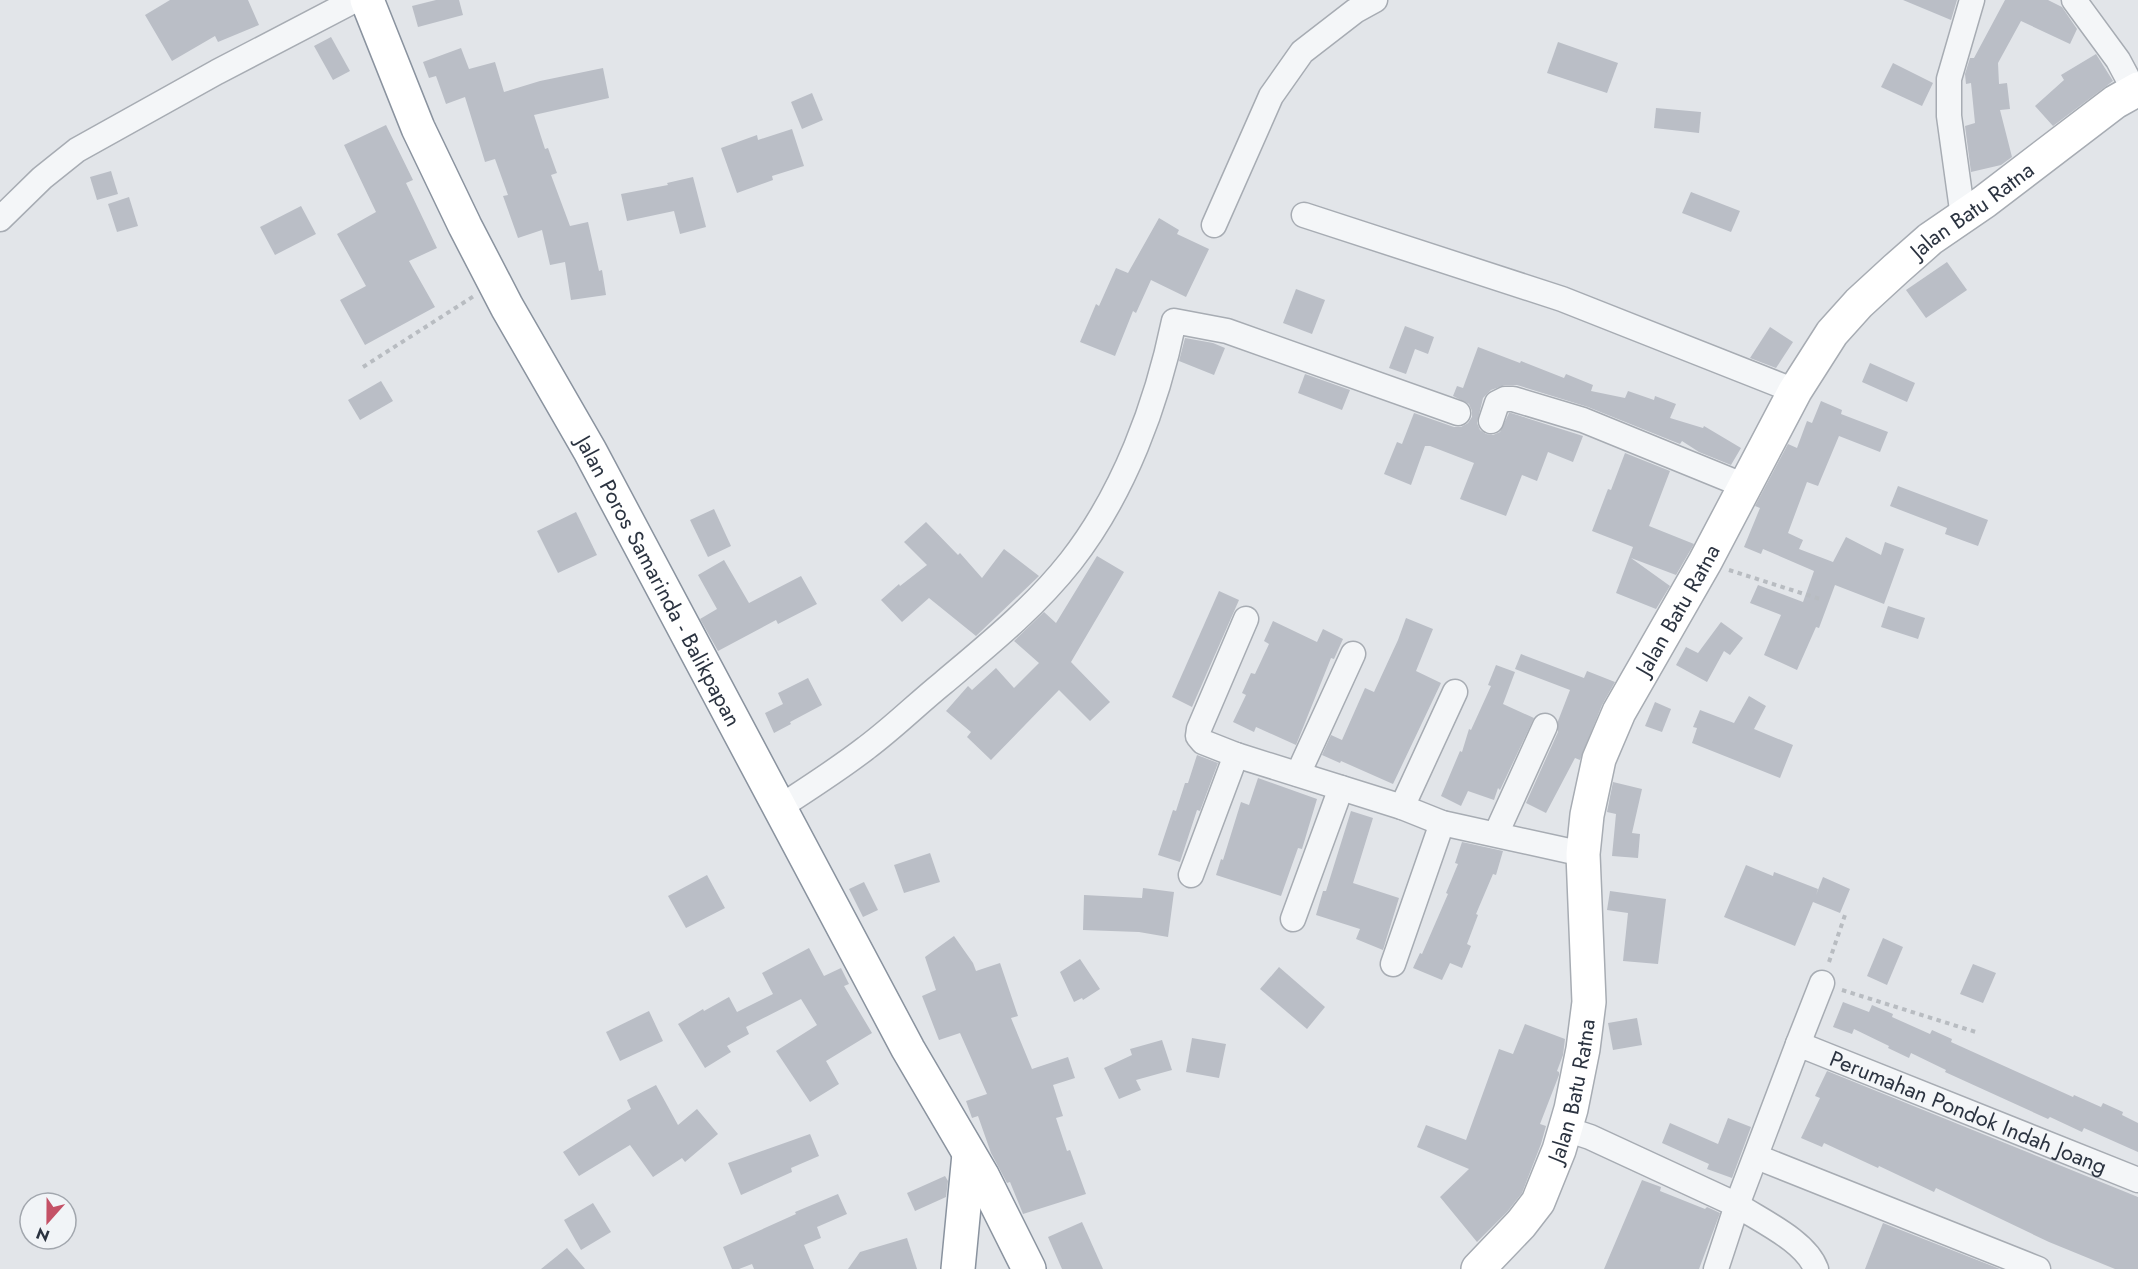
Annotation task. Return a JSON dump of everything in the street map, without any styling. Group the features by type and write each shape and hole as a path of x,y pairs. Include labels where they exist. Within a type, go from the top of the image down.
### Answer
{"main road":[{"name":"Jalan Poros Samarinda - Balikpapan","path":"367,0 418,128 494,283 590,451 908,1049 969,1154 1029,1269"},
{"name":"Jalan Batu Ratna","path":"1478,1269 1521,1224 1538,1202 1566,1129 1583,1049 1588,1002 1583,854 1587,815 1595,773 1606,741 1705,562 1795,391 1832,333 1859,303 1930,239 2136,89"},
{"path":"958,1269 969,1154"}],"street":[{"path":"0,219 42,178 77,150 355,0"},
{"path":"1214,225 1271,96 1302,52 1355,12 1375,0"},
{"path":"1963,217 1949,116 1949,79 1972,0"},
{"path":"2074,0 2118,60 2136,89"},
{"path":"1304,215 1562,299 1795,391"},
{"path":"780,807 867,748 995,640 1028,609 1071,561 1113,494 1148,418 1165,367 1174,321 1227,331 1458,413"},
{"path":"1491,421 1497,403 1504,399 1513,399 1583,420 1745,486"},
{"path":"1246,619 1198,729 1198,736 1203,742 1236,755 1402,807 1442,823 1583,854"},
{"path":"1298,774 1353,654"},
{"path":"1402,807 1455,692"},
{"path":"1496,834 1545,726"},
{"path":"1191,875 1236,755"},
{"path":"1293,919 1341,788"},
{"path":"1393,964 1442,823"},
{"path":"1716,1269 1737,1205 1822,983"},
{"name":"Perumahan Pondok Indah Joang","path":"1798,1044 2138,1180"},
{"path":"1566,1129 1590,1137 1737,1205 1797,1244 1809,1256 1816,1269"},
{"path":"1757,1157 2038,1269"}],"path":[{"path":"363,367 494,283"},
{"path":"1705,562 1823,600"},
{"path":"1845,915 1822,983 1979,1033"}],"building":[{"path":"170,0 248,0 259,25 218,42 215,36 172,61 145,15"},
{"path":"436,0 459,0 463,15 418,27 412,6"},
{"path":"1903,0 1957,0 1951,20"},
{"path":"2005,0 2048,0 2062,7 2077,29 2070,44 2021,21 1998,63 1999,84 2007,83 2010,109 2000,110 2012,157 2001,165 1971,172 1965,126 1975,123 1971,83 1966,84 1965,74 1970,58 1974,58"},
{"path":"331,37 350,71 333,80 314,46"},
{"path":"1558,42 1618,63 1607,93 1547,73"},
{"path":"461,48 469,69 495,62 504,92 540,81 603,68 609,98 534,115 545,149 548,148 557,173 551,175 570,226 588,222 599,271 602,270 606,295 571,300 565,262 550,265 542,230 518,238 503,196 508,195 495,159 485,162 465,97 446,104 436,76 429,78 423,62"},
{"path":"2096,54 2113,81 2053,126 2035,106 2064,80 2061,75"},
{"path":"1893,63 1933,83 1922,106 1881,87"},
{"path":"812,93 823,120 802,129 791,102"},
{"path":"1656,108 1701,112 1699,133 1654,128"},
{"path":"386,125 413,180 406,183 437,248 409,261 435,307 365,345 340,300 366,286 337,234 376,212 344,145"},
{"path":"792,129 804,166 772,176 773,180 737,193 721,148 757,135 758,140"},
{"path":"111,171 118,194 97,200 90,177"},
{"path":"693,177 706,227 680,234 674,211 627,221 621,194 668,185 667,183"},
{"path":"1691,192 1740,211 1731,232 1682,213"},
{"path":"129,197 138,226 117,232 108,204"},
{"path":"301,206 316,234 275,255 260,227"},
{"path":"1159,218 1179,230 1177,234 1209,249 1186,297 1151,280 1136,313 1133,311 1115,356 1080,342 1096,304 1099,306 1116,268 1128,273"},
{"path":"1947,262 1967,290 1926,318 1906,290"},
{"path":"1296,289 1325,300 1312,334 1283,323"},
{"path":"1405,326 1434,337 1428,354 1415,349 1406,374 1389,368"},
{"path":"1770,327 1793,342 1776,368 1750,358"},
{"path":"1185,338 1213,343 1225,348 1214,375 1179,361"},
{"path":"1478,347 1564,378 1566,374 1593,385 1591,391 1625,398 1628,391 1654,400 1655,396 1676,404 1670,418 1703,428 1704,426 1741,448 1731,465 1699,452 1682,441 1680,444 1588,407 1517,385 1505,385 1491,390 1483,398 1477,423 1480,430 1486,434 1493,435 1500,432 1511,413 1583,436 1573,462 1548,452 1537,481 1522,475 1506,516 1460,499 1474,463 1430,446 1425,446 1411,485 1384,474 1397,442 1402,444 1414,413 1454,427 1461,427 1468,423 1472,417 1469,404 1453,396 1457,386 1463,388"},
{"path":"1870,363 1915,383 1907,402 1862,382"},
{"path":"1305,374 1350,390 1342,410 1298,393"},
{"path":"381,381 393,401 360,420 348,400"},
{"path":"1821,401 1842,410 1841,414 1888,432 1880,452 1839,436 1818,486 1807,482 1788,533 1803,540 1799,549 1833,562 1846,537 1881,555 1885,542 1904,549 1884,604 1835,585 1819,628 1816,627 1797,670 1764,655 1781,615 1750,603 1758,585 1803,602 1814,571 1763,549 1761,554 1744,547 1760,508 1755,506 1788,444 1797,448 1807,421 1812,423"},
{"path":"1625,453 1670,471 1649,526 1694,544 1676,575 1631,558 1670,586 1656,609 1616,593 1633,547 1592,531"},
{"path":"1898,486 1988,520 1978,546 1945,534 1947,528 1890,506"},
{"path":"714,509 731,546 708,557 690,520"},
{"path":"576,512 597,555 558,573 537,531"},
{"path":"926,522 958,555 960,553 982,578 1004,549 1039,576 976,636 929,598 902,622 881,600 899,584 900,586 927,565 904,542"},
{"path":"1097,556 1124,572 1071,662 1110,702 1090,721 1059,690 991,760 967,737 971,732 946,711 968,686 972,690 996,668 1014,688 1039,663 1014,641 1044,612 1056,623"},
{"path":"724,560 749,603 801,576 817,604 778,624 776,620 718,651 700,619 717,609 698,575"},
{"path":"1219,591 1239,600 1192,707 1172,697"},
{"path":"1888,606 1925,618 1918,639 1881,627"},
{"path":"1406,618 1433,629 1416,671 1441,683 1393,784 1322,755 1331,735 1342,740 1365,688 1374,692"},
{"path":"1273,621 1317,642 1323,629 1343,639 1334,659 1331,658 1296,745 1256,727 1254,732 1233,722 1246,695 1242,693 1251,673 1255,674 1269,644 1264,641"},
{"path":"1721,622 1743,638 1730,655 1724,651 1707,682 1676,665 1686,647 1698,653"},
{"path":"1521,654 1584,678 1587,671 1615,682 1602,705 1580,760 1575,758 1546,813 1526,803 1558,732 1558,721 1570,690 1515,669"},
{"path":"1496,665 1515,672 1503,704 1534,718 1494,800 1468,791 1461,806 1441,796 1460,751 1462,752 1469,729 1471,730 1491,686 1488,685"},
{"path":"808,678 822,705 774,733 765,713 783,704 778,693"},
{"path":"1749,696 1766,706 1754,729 1793,745 1780,778 1692,743 1697,728 1693,727 1700,710 1734,723"},
{"path":"1655,702 1671,709 1662,732 1645,726"},
{"path":"1197,755 1218,763 1200,811 1197,810 1180,862 1158,855 1173,810 1176,811"},
{"path":"1258,778 1317,799 1302,849 1298,848 1281,896 1216,875 1241,802 1249,805"},
{"path":"1613,782 1642,789 1632,833 1640,834 1638,858 1612,856 1616,814 1607,812"},
{"path":"1351,811 1373,818 1353,883 1399,898 1383,950 1356,939 1360,929 1316,915 1323,891 1326,891"},
{"path":"1462,842 1503,851 1496,875 1493,874 1476,914 1478,915 1467,944 1471,946 1462,968 1450,963 1442,980 1413,968 1420,953 1422,954 1448,894 1446,893 1458,864 1455,863"},
{"path":"930,853 940,882 904,893 894,865"},
{"path":"1746,865 1773,876 1774,872 1818,889 1816,895 1823,877 1850,889 1840,913 1813,902 1795,946 1724,917"},
{"path":"707,875 725,908 686,928 668,896"},
{"path":"864,882 878,910 863,917 849,889"},
{"path":"1143,888 1174,892 1168,937 1139,932 1083,930 1084,895 1142,898"},
{"path":"1610,891 1666,899 1658,964 1623,961 1628,913 1607,910"},
{"path":"954,936 976,971 1000,963 1018,1016 1011,1018 1032,1069 1068,1057 1075,1078 1053,1085 1063,1116 1056,1118 1067,1151 1070,1150 1086,1194 1023,1214 1010,1182 1007,1183 991,1153 978,1116 972,1118 966,1101 987,1094 960,1033 939,1040 922,996 936,990 925,957"},
{"path":"1883,938 1903,947 1887,985 1867,976"},
{"path":"809,948 824,976 841,968 849,984 844,986 872,1033 826,1061 839,1084 810,1102 776,1051 817,1025 801,999 746,1027 749,1034 727,1046 731,1052 705,1068 678,1024 729,997 737,1012 773,994 762,973"},
{"path":"1080,959 1100,989 1083,1000 1082,998 1074,1002 1060,972"},
{"path":"1973,964 1996,973 1983,1003 1960,994"},
{"path":"1279,967 1325,1007 1307,1029 1260,989"},
{"path":"1843,1002 1869,1012 1872,1005 1893,1014 1892,1017 1930,1034 1932,1030 1952,1039 1951,1042 2073,1097 2074,1095 2101,1107 2103,1103 2123,1112 2122,1115 2138,1123 2138,1152 2084,1128 2082,1132 2050,1117 2048,1119 1945,1072 1946,1070 1911,1053 1909,1058 1854,1029 1852,1034 1833,1027"},
{"path":"649,1011 663,1041 620,1061 606,1032"},
{"path":"1637,1018 1642,1045 1613,1050 1608,1023"},
{"path":"1525,1024 1565,1039 1563,1055 1557,1071 1559,1075 1540,1124 1546,1126 1541,1144 1522,1193 1507,1212 1477,1242 1440,1197 1469,1169 1417,1147 1426,1125 1466,1140 1499,1049 1513,1054"},
{"path":"1192,1038 1226,1044 1219,1078 1186,1072"},
{"path":"1162,1040 1172,1070 1136,1080 1141,1090 1119,1099 1104,1068 1132,1055 1130,1049"},
{"path":"1827,1071 2138,1197 2138,1269 2115,1269 2049,1242 1936,1188 1934,1192 1824,1143 1822,1147 1801,1138 1820,1098 1815,1096"},
{"path":"656,1085 678,1125 697,1109 718,1134 685,1162 682,1158 653,1177 630,1145 579,1176 563,1152 631,1109 627,1100"},
{"path":"1728,1118 1751,1127 1732,1178 1707,1169 1709,1164 1662,1143 1670,1123 1718,1144"},
{"path":"810,1134 819,1156 791,1168 792,1172 741,1195 728,1163"},
{"path":"945,1176 948,1181 946,1197 915,1211 907,1193"},
{"path":"1642,1180 1661,1187 1660,1191 1720,1213 1699,1269 1604,1269"},
{"path":"838,1194 847,1214 817,1227 821,1238 804,1245 814,1269 754,1269 752,1264 732,1269 723,1247"},
{"path":"593,1203 611,1232 581,1250 564,1220"},
{"path":"1082,1222 1103,1269 1062,1269 1048,1237"},
{"path":"1883,1223 2000,1269 1865,1269"},
{"path":"907,1238 917,1269 848,1269 860,1252"},
{"path":"567,1248 585,1269 541,1269"}]}
